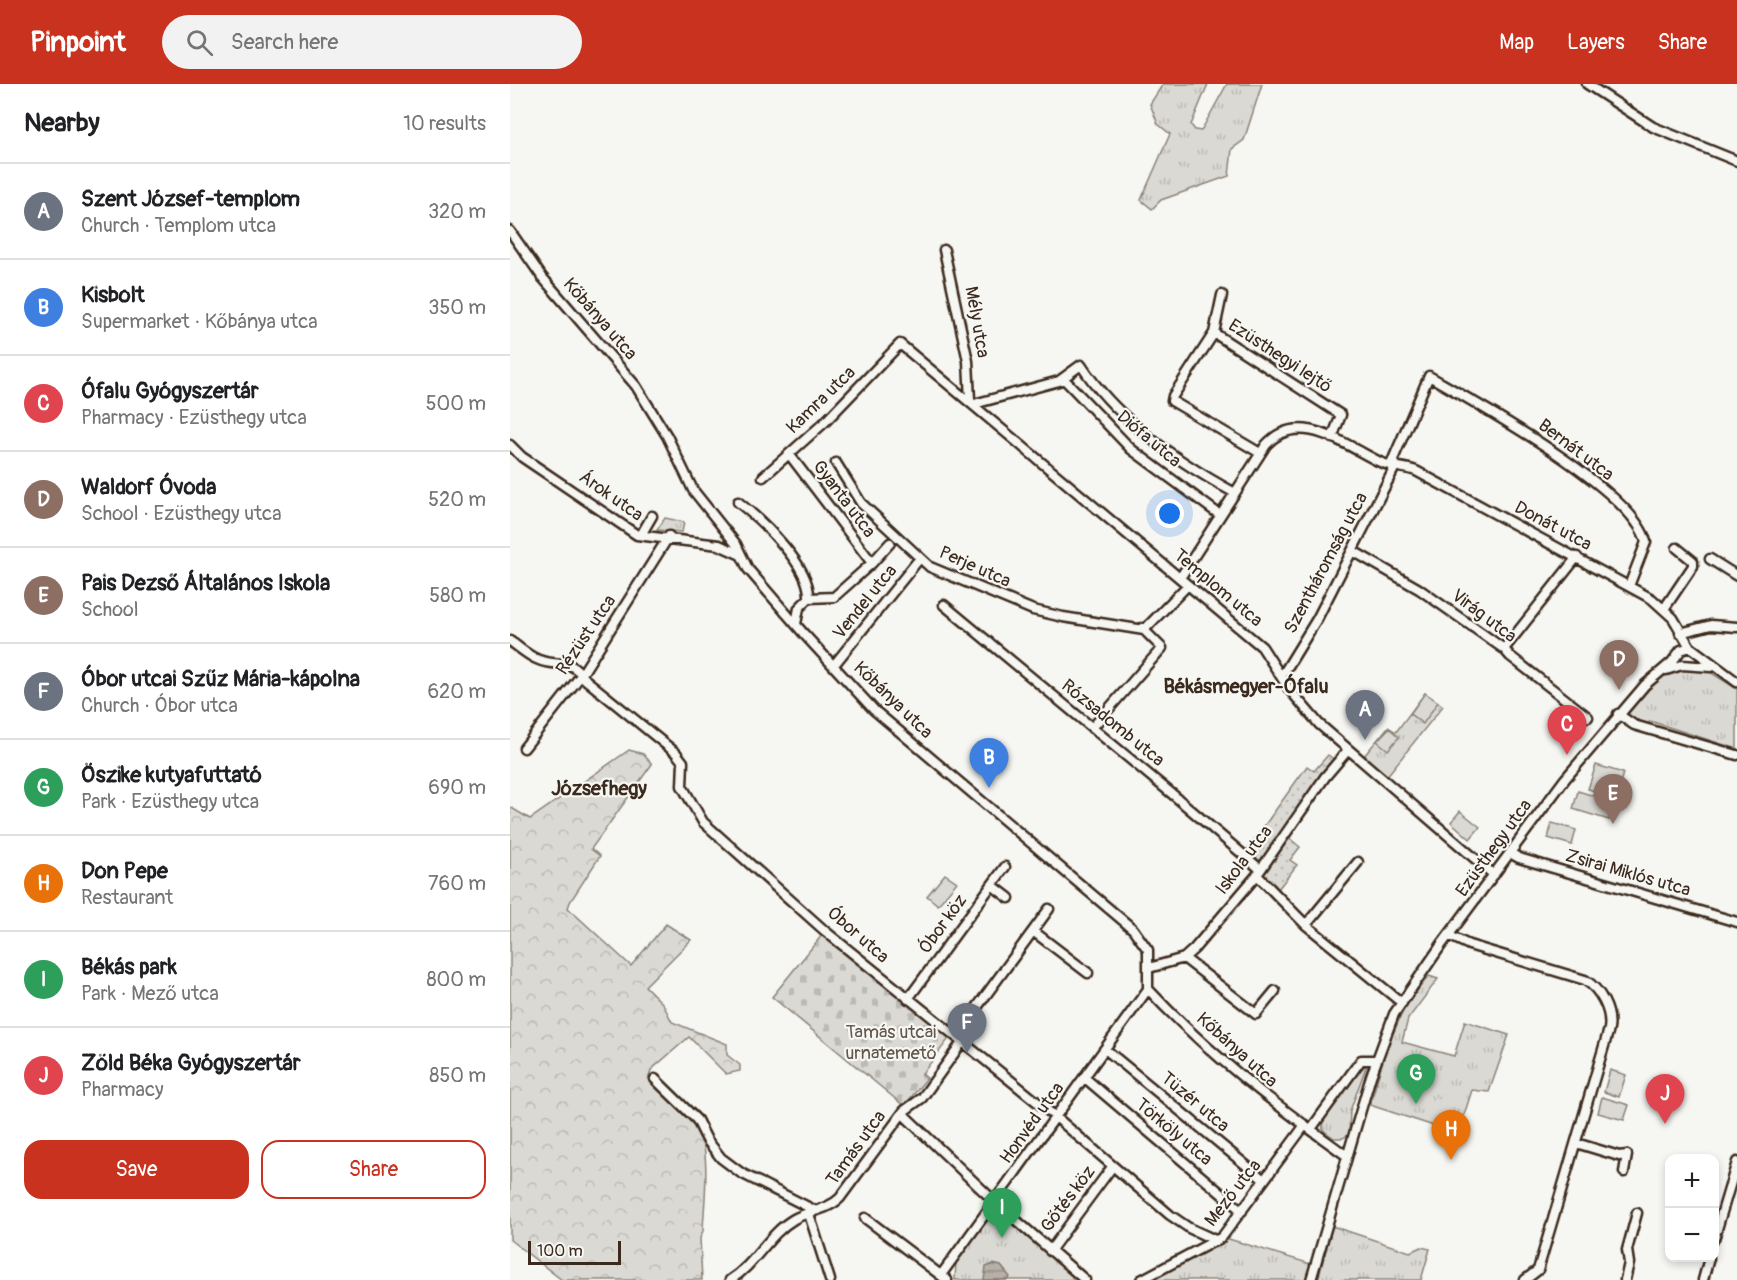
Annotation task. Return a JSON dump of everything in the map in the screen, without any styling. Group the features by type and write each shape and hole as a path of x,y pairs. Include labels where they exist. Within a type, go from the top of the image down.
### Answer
{"street":[{"path":"1587,84 1653,127 1737,161"},
{"name":"Kőbánya utca","path":"510,231 542,277 636,386 667,436 693,489 736,544 748,570 834,666 898,731 1133,929 1148,948 1148,990 1222,1062 1274,1105 1347,1156"},
{"name":"Mély utca","path":"944,250 968,361 972,402"},
{"name":"Ezüsthegyi lejtő","path":"1222,295 1214,333 1341,415 1332,438"},
{"path":"1214,333 1172,401 1260,453"},
{"name":"Templom utca","path":"900,344 1262,647 1303,707 1348,750 1494,875"},
{"name":"Kamra utca","path":"763,477 825,422 900,344"},
{"path":"972,402 1064,379 1081,365 1100,391 1133,423 1190,467 1235,493"},
{"name":"Szentháromság utca","path":"1282,676 1317,619 1353,551 1429,376"},
{"name":"Bernát utca","path":"1429,376 1540,442 1634,517 1646,542 1629,586"},
{"name":"Diófa utca","path":"1064,379 1131,449 1220,515"},
{"name":"Donát utca","path":"1180,578 1260,453 1273,437 1288,430 1305,428 1390,464 1416,471 1629,586 1664,609 1673,618 1680,633 1693,650 1737,682"},
{"name":"Árok utca","path":"510,445 530,463 641,536 669,536 719,545 739,554"},
{"name":"Gyanta utca","path":"789,454 872,563"},
{"name":"Perje utca","path":"836,463 861,503 930,567 1033,610 1110,626 1143,629"},
{"path":"738,502 771,529 800,571 808,598"},
{"path":"641,536 652,516"},
{"name":"Rézüst utca","path":"524,748 582,674 669,536"},
{"path":"796,624 799,608 808,598 834,597 891,543"},
{"path":"1664,609 1693,566 1693,561 1677,548"},
{"name":"Virág utca","path":"1353,551 1419,588 1504,649 1588,717"},
{"path":"1504,649 1577,557"},
{"name":"Vendel utca","path":"834,666 920,558"},
{"path":"1710,559 1737,576"},
{"path":"1092,728 1162,648 1143,629 1188,585"},
{"name":"Rózsadomb utca","path":"944,604 1258,872 1306,925 1402,1003"},
{"path":"1682,665 1678,660 1680,633 1711,625 1737,627"},
{"name":"Óbor utca","path":"510,641 538,659 567,663 681,758 682,786 703,822 825,931 1057,1118 1112,1167 1180,1222 1217,1241"},
{"path":"1680,651 1693,650 1694,665"},
{"name":"Ezüsthegy utca","path":"1311,1280 1388,1026 1450,936 1565,779 1618,714 1680,651"},
{"name":"Ezüsthegy utca","path":"1661,671 1682,665 1717,669"},
{"path":"1618,714 1634,725 1737,754"},
{"name":"Iskola utca","path":"1149,968 1184,958 1194,950 1258,872 1325,777 1348,750"},
{"name":"Zsirai Miklós utca","path":"1510,853 1519,858 1737,922"},
{"path":"1306,925 1358,862"},
{"name":"Óbor köz","path":"908,999 1005,867"},
{"path":"992,885 1009,898"},
{"name":"Tamás utca","path":"730,1280 760,1253 782,1227 811,1212 830,1206 840,1198 904,1111 922,1098 959,1039 1049,909"},
{"path":"1033,931 1088,973"},
{"path":"1450,936 1469,945 1589,982 1600,996 1610,1016 1609,1029 1538,1270 1525,1280"},
{"path":"1184,958 1256,1014 1275,991"},
{"name":"Honvéd utca","path":"944,1278 995,1202 1148,990"},
{"name":"Tüzér utca","path":"1106,1048 1264,1180"},
{"path":"1308,1127 1361,1060 1376,1060"},
{"name":"Törköly utca","path":"1085,1078 1242,1211"},
{"path":"655,1079 697,1120 707,1140 721,1158 741,1173 811,1212 831,1280"},
{"path":"904,1111 905,1116 995,1202"},
{"name":"Mező utca","path":"1141,1280 1217,1241 1308,1127"},
{"path":"1576,1143 1619,1156 1627,1155 1624,1172"},
{"path":"1719,1222 1737,1162"},
{"name":"Gőtés köz","path":"1050,1251 1112,1167"},
{"path":"1624,1280 1629,1263 1627,1250 1637,1213"},
{"path":"866,1218 944,1278"},
{"path":"1017,1221 1084,1280"},
{"path":"1703,1280 1708,1262"}],"green space":[{"path":"1163,84 1208,84 1191,125 1195,130 1201,131 1227,84 1262,84 1244,140 1232,149 1229,176 1161,200 1152,209 1141,200 1170,134 1158,124 1150,104"},
{"path":"665,518 684,522 682,532 657,530"},
{"path":"1677,670 1707,670 1737,689 1737,749 1650,721 1648,725 1628,718 1628,714 1649,688 1669,673"},
{"path":"1425,693 1443,706 1387,776 1364,756 1388,727 1396,732"},
{"path":"1425,693 1438,702 1423,724 1410,714"},
{"path":"1389,728 1399,737 1388,750 1377,741"},
{"path":"629,750 643,754 652,764 591,849 600,856 568,908 631,966 666,924 691,940 645,986 663,1004 672,1022 727,1044 727,1055 740,1065 740,1071 726,1074 689,1037 651,1070 649,1078 686,1112 696,1124 701,1135 706,1161 703,1231 700,1238 702,1280 562,1280 510,1240 510,807 530,819"},
{"path":"1328,755 1335,760 1317,780 1261,862 1247,850 1307,766 1314,771"},
{"path":"1596,765 1623,773 1616,797 1588,789"},
{"path":"1578,791 1614,802 1609,820 1573,809"},
{"path":"1460,811 1480,827 1470,839 1451,822"},
{"path":"1552,823 1576,830 1572,845 1548,838"},
{"path":"1288,837 1300,847 1290,860 1297,865 1278,889 1262,873"},
{"path":"945,874 957,882 938,905 927,896"},
{"name":"Tamás utcai urnatemető","path":"822,935 951,1036 922,1074 927,1078 904,1106 772,997"},
{"path":"1429,976 1438,979 1408,1019 1402,1042 1454,1056 1465,1021 1509,1035 1489,1092 1472,1090 1458,1134 1370,1105 1386,1050 1406,1004"},
{"path":"1361,1064 1366,1067 1350,1111 1349,1134 1343,1138 1334,1138 1323,1130 1322,1118"},
{"path":"1610,1070 1626,1075 1619,1097 1604,1092"},
{"path":"1602,1097 1629,1105 1624,1120 1598,1113"},
{"path":"997,1208 1080,1280 955,1280 956,1261"},
{"path":"1332,1226 1410,1252 1421,1247 1430,1249 1421,1280 1318,1280"},
{"path":"1222,1237 1311,1264 1311,1280 1141,1280"}],"shaded area":[{"path":"993,1264 1001,1266 1010,1277 1008,1280 984,1280 986,1267"}],"place":[{"name":"Waldorf Óvoda","path":"1619,690"},
{"name":"Szent József-templom","path":"1365,740"},
{"name":"Ófalu Gyógyszertár","path":"1567,755"},
{"name":"Kisbolt","path":"989,788"},
{"name":"Pais Dezső Általános Iskola","path":"1613,824"},
{"name":"Óbor utcai Szűz Mária-kápolna","path":"967,1053"},
{"name":"Öszike kutyafuttató","path":"1416,1104"},
{"name":"Zöld Béka Gyógyszertár","path":"1665,1124"},
{"name":"Don Pepe","path":"1451,1160"},
{"name":"Békás park","path":"1002,1238"}],"district":[{"name":"Békásmegyer-Ófalu","path":"1246,686"},
{"name":"Józsefhegy","path":"599,788"}]}
